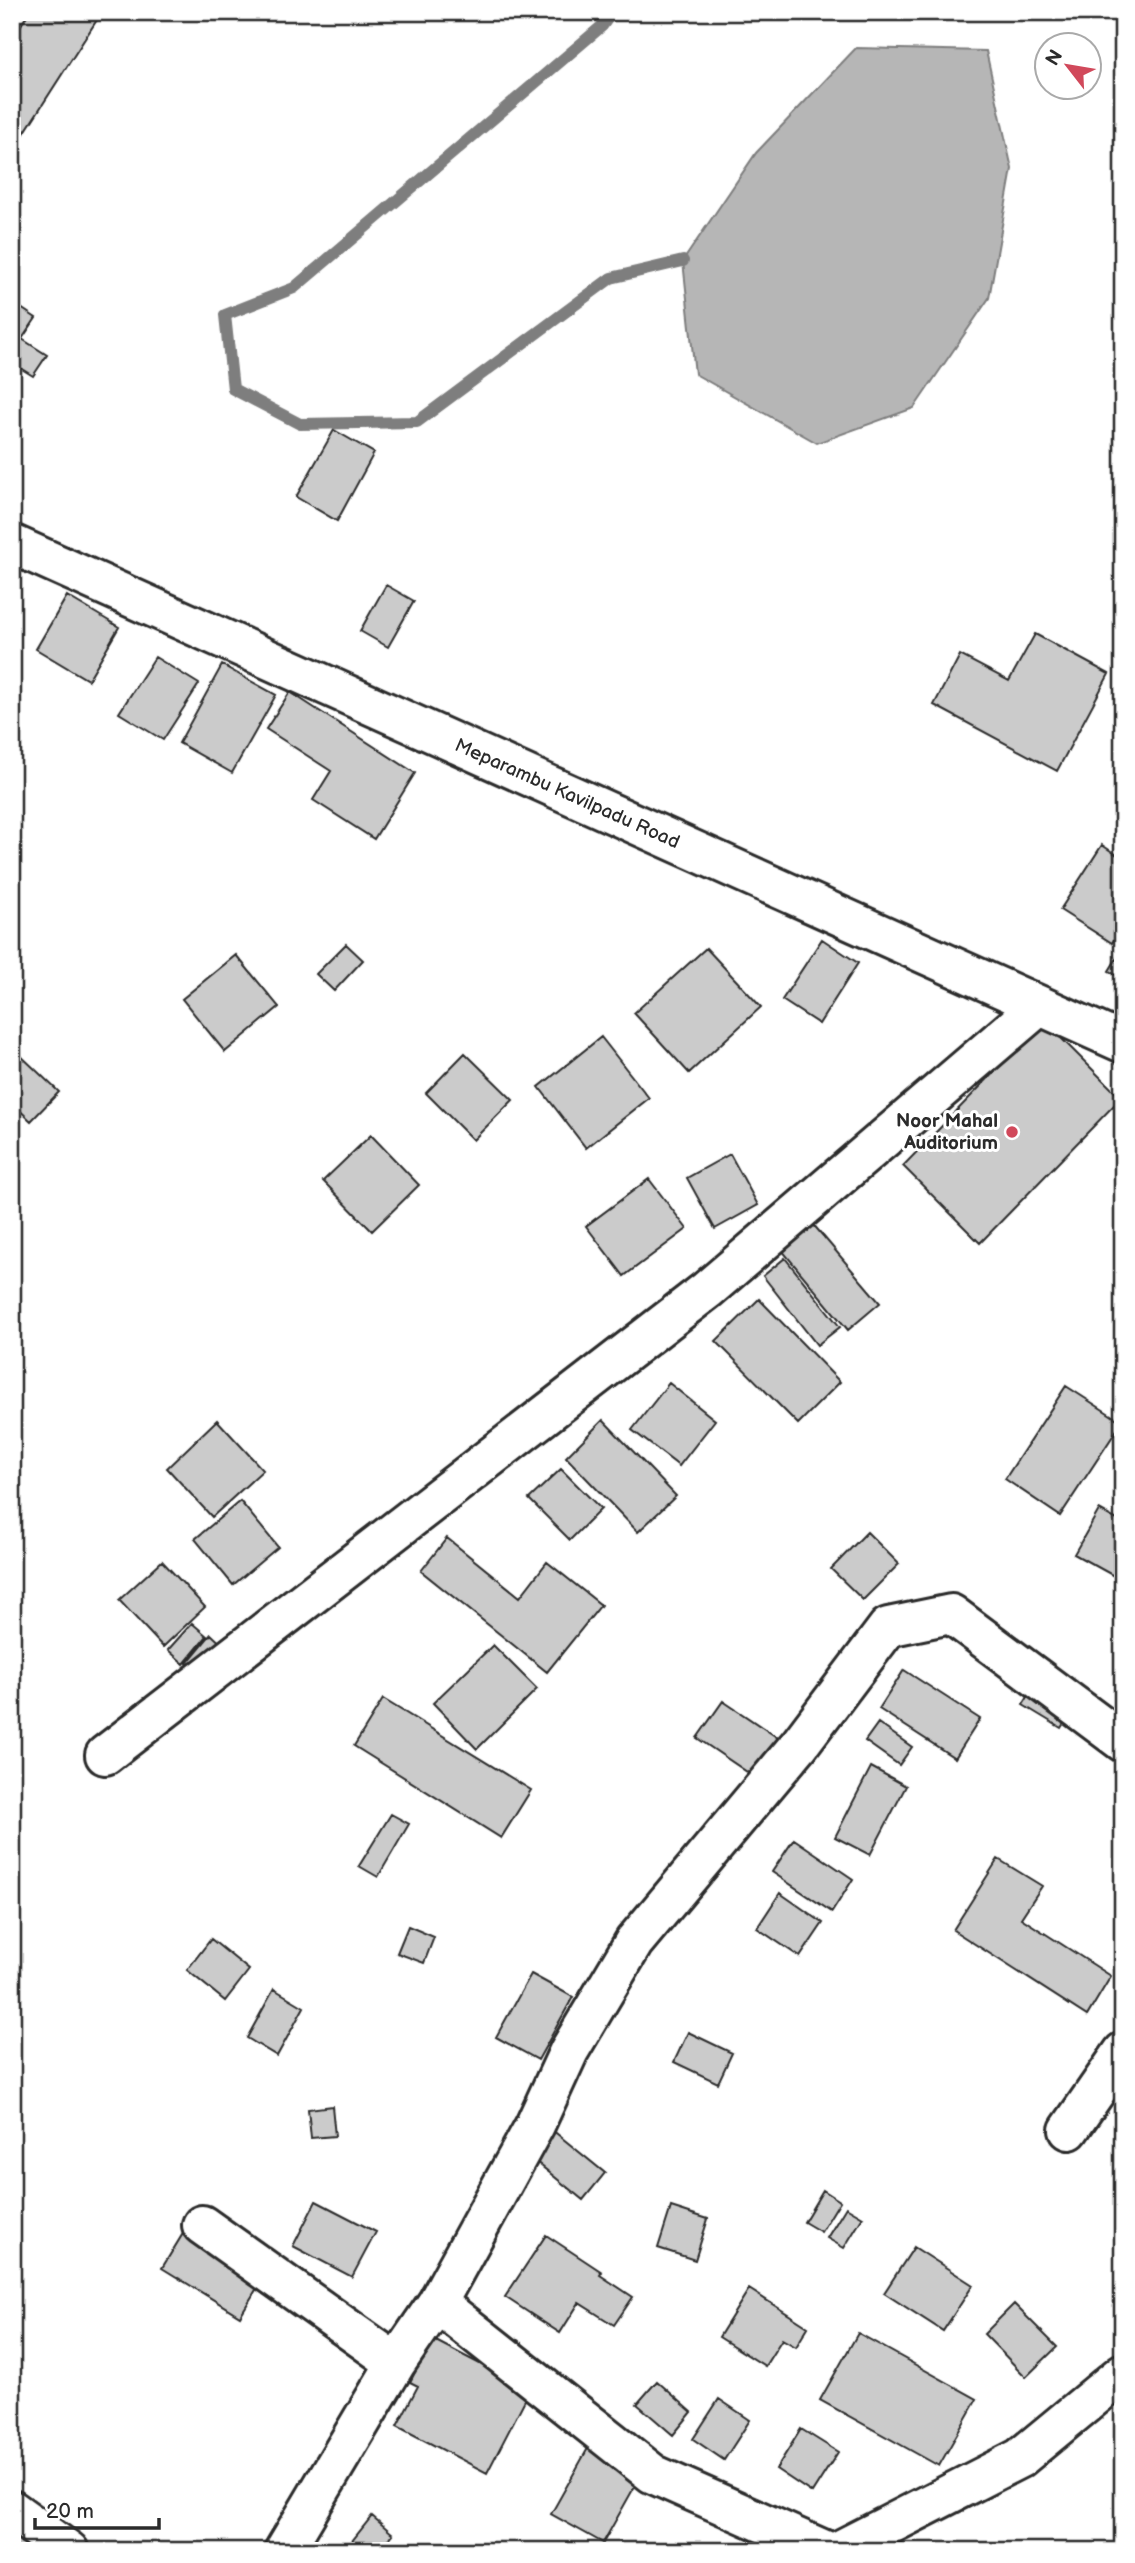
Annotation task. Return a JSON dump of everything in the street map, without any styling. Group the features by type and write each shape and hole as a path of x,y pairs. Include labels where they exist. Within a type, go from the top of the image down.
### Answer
{"street":[{"name":"Meparambu Kavilpadu Road","path":"12,544 1123,1043"},
{"path":"105,1755 707,1290 1039,1006"},
{"path":"284,2551 396,2363 437,2303 535,2124 569,2050 634,1942 799,1745 888,1626 951,1614 1123,1742"},
{"path":"1069,2130 1123,2052"},
{"path":"202,2225 396,2363"},
{"path":"437,2303 653,2474 827,2551"},
{"path":"838,2551 1020,2458 1123,2373"},
{"path":"12,2510 69,2551"}],"shaded area":[{"path":"856,48 986,51 1012,169 989,298 914,408 817,443 695,374 683,261 756,153"}],"building":[{"path":"29,12 102,12 12,152 12,20 21,25"},
{"path":"12,302 36,318 22,339 47,355 33,376 12,363"},
{"path":"334,430 374,453 337,521 296,497"},
{"path":"386,585 414,601 388,647 360,631"},
{"path":"67,596 119,627 88,680 36,649"},
{"path":"1035,634 1109,674 1057,771 934,705 960,655 1009,681"},
{"path":"155,657 199,684 163,740 119,713"},
{"path":"222,665 276,695 232,773 179,743"},
{"path":"290,692 415,773 374,839 313,800 331,771 266,729"},
{"path":"1102,845 1123,859 1123,926 1112,943 1060,910"},
{"path":"822,939 858,963 819,1024 782,1000"},
{"path":"346,944 363,960 334,991 316,974"},
{"path":"706,948 761,1007 689,1073 634,1013"},
{"path":"1123,948 1123,979 1109,971"},
{"path":"236,955 279,1007 225,1052 182,999"},
{"name":"Noor Mahal Auditorium","path":"1044,1021 1121,1098 980,1243 903,1166"},
{"path":"601,1037 649,1098 586,1148 539,1087"},
{"path":"465,1053 513,1100 473,1140 426,1093"},
{"path":"19,1054 59,1092 31,1121 12,1103 12,1061"},
{"path":"371,1135 419,1185 372,1231 323,1181"},
{"path":"730,1154 758,1205 715,1229 687,1178"},
{"path":"649,1179 687,1229 624,1276 586,1226"},
{"path":"812,1223 880,1303 848,1330 781,1249"},
{"path":"785,1258 840,1327 817,1345 763,1276"},
{"path":"759,1299 840,1382 798,1424 716,1341"},
{"path":"669,1383 715,1420 679,1466 632,1430"},
{"path":"1066,1386 1122,1422 1060,1516 1005,1479"},
{"path":"217,1420 263,1470 212,1517 167,1468"},
{"path":"603,1420 676,1496 638,1532 566,1457"},
{"path":"561,1469 601,1509 570,1540 529,1499"},
{"path":"240,1501 278,1547 233,1585 195,1539"},
{"path":"1099,1510 1123,1523 1123,1581 1074,1554"},
{"path":"867,1532 899,1564 863,1600 831,1569"},
{"path":"447,1538 520,1597 547,1562 601,1605 547,1672 421,1571"},
{"path":"162,1561 205,1607 163,1647 119,1600"},
{"path":"192,1623 207,1636 184,1664 168,1650"},
{"path":"211,1634 226,1648 203,1676 187,1663"},
{"path":"493,1645 537,1689 477,1749 433,1703"},
{"path":"904,1670 980,1719 955,1758 879,1709"},
{"path":"1044,1671 1082,1694 1061,1728 1023,1705"},
{"path":"383,1699 531,1790 501,1838 354,1746"},
{"path":"723,1701 781,1740 756,1778 697,1738"},
{"path":"878,1723 912,1747 899,1765 865,1741"},
{"path":"871,1767 906,1786 870,1855 835,1837"},
{"path":"391,1814 409,1824 378,1877 359,1866"},
{"path":"794,1839 853,1879 832,1912 772,1872"},
{"path":"998,1859 1042,1886 1021,1918 1111,1976 1087,2016 953,1930"},
{"path":"780,1893 823,1923 800,1957 757,1928"},
{"path":"408,1926 434,1937 424,1963 397,1953"},
{"path":"211,1939 249,1970 225,2001 187,1970"},
{"path":"531,1974 573,1997 538,2060 496,2037"},
{"path":"274,1989 304,2007 277,2056 247,2038"},
{"path":"688,2032 732,2053 718,2083 674,2062"},
{"path":"332,2106 335,2136 311,2138 308,2109"},
{"path":"551,2129 605,2173 583,2200 529,2156"},
{"path":"823,2190 840,2201 821,2232 804,2222"},
{"path":"316,2201 376,2232 352,2277 293,2246"},
{"path":"671,2207 708,2219 695,2260 658,2248"},
{"path":"846,2207 863,2217 844,2248 827,2238"},
{"path":"187,2227 265,2275 240,2316 162,2268"},
{"path":"546,2235 602,2272 600,2275 633,2297 614,2325 579,2303 560,2333 505,2297"},
{"path":"914,2247 973,2285 943,2331 884,2293"},
{"path":"749,2289 808,2327 796,2347 782,2339 765,2366 719,2337"},
{"path":"1014,2304 1057,2347 1026,2377 984,2334"},
{"path":"858,2333 977,2399 939,2466 820,2400"},
{"path":"432,2339 530,2390 487,2473 397,2426 418,2386 410,2382"},
{"path":"657,2381 692,2412 673,2435 637,2404"},
{"path":"719,2399 750,2420 724,2460 693,2439"},
{"path":"801,2429 838,2452 812,2493 776,2469"},
{"path":"592,2441 644,2470 603,2543 551,2514"},
{"path":"372,2516 393,2534 379,2551 344,2551"},
{"path":"12,2528 49,2551 12,2551"}],"waterway":[{"path":"612,12 602,26 294,288 225,315 233,389 300,424 417,422 611,278 683,261"}],"place":[{"name":"Noor Mahal Auditorium","path":"1012,1132"}]}
